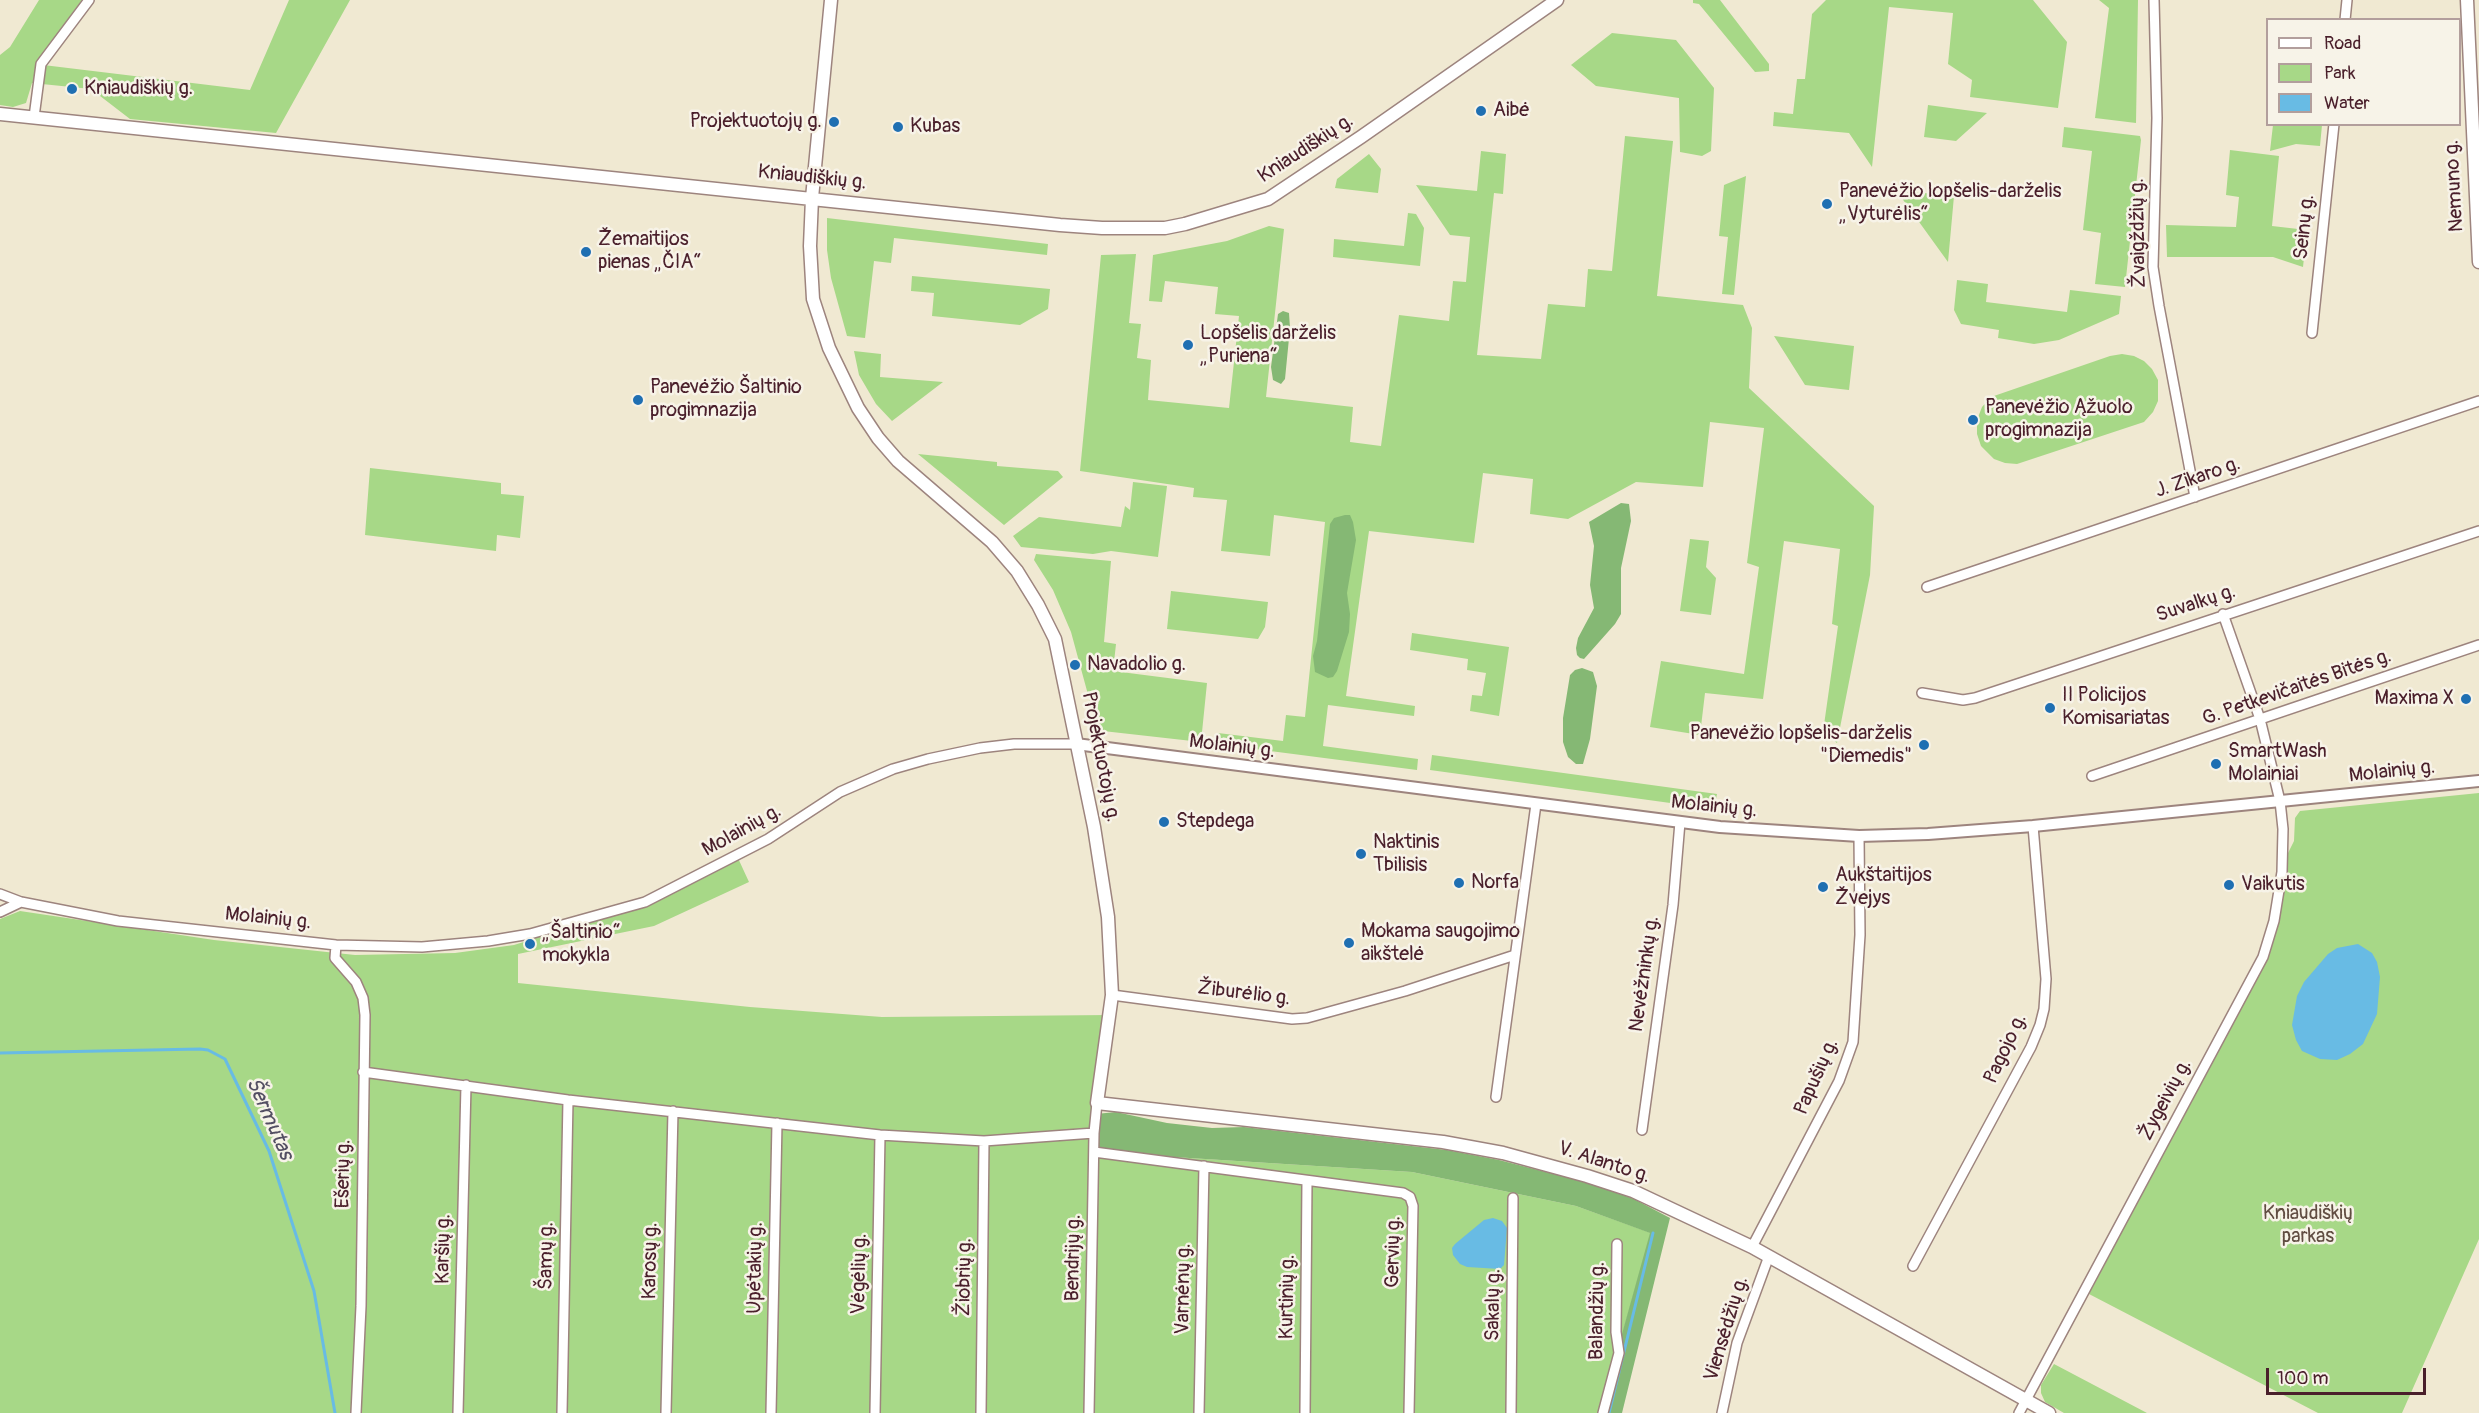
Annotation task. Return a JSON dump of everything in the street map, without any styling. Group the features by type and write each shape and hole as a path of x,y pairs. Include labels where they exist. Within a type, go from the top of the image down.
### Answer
{"main road":[{"name":"Projektuotojų g.","path":"831,0 812,198 810,246 813,299 829,348 858,408 878,438 898,461 978,530 1017,571 1038,605 1054,639 1094,830 1108,917 1112,995 1097,1103"},
{"name":"Kniaudiškių g.","path":"0,114 1102,228 1144,229 1185,224 1268,199 1557,0"},
{"name":"Nemuno g.","path":"2467,0 2479,262"},
{"name":"V. Alanto g.","path":"1097,1103 1443,1143 1503,1153 1587,1176 1633,1191 1752,1247 2049,1413"}],"street":[{"path":"34,117 41,64 89,0"},
{"name":"Žvaigždžių g.","path":"2154,0 2157,125 2154,267 2160,312 2195,497"},
{"path":"2345,18 2347,0"},
{"name":"Seinų g.","path":"2313,333 2334,126"},
{"name":"J. Zikaro g.","path":"1927,587 2479,400"},
{"name":"Suvalkų g.","path":"1922,693 1963,700 1975,698 2479,531"},
{"name":"Žygeivių g.","path":"2019,1413 2263,957 2274,921 2281,888 2283,829 2280,801 2260,719 2223,614"},
{"name":"G. Petkevičaitės Bitės g.","path":"2092,776 2479,645"},
{"name":"Molainių g.","path":"0,894 21,902 118,921 336,945 422,947 514,938 645,902 768,839 840,792 893,769 946,754 1014,744 1076,744 1680,822 1780,832 1859,836 1928,834 2033,826 2479,781"},
{"path":"1496,1097 1536,804"},
{"name":"Nevėžninkų g.","path":"1642,1130 1673,905 1680,822"},
{"name":"Pagojo g.","path":"1913,1266 2031,1047 2040,1025 2044,1009 2046,980 2033,826"},
{"name":"Papušių g.","path":"1752,1247 1839,1081 1853,1042 1860,935 1859,836"},
{"path":"0,912 21,902"},
{"name":"Ešerių g.","path":"336,945 335,958 356,982 363,998 365,1015 361,1306 356,1413"},
{"name":"Žiburėlio g.","path":"1112,995 1292,1019 1307,1018 1405,991 1515,955"},
{"path":"363,1072 568,1100 880,1135 984,1141 1094,1133"},
{"name":"Karšių g.","path":"458,1413 466,1085"},
{"name":"Šamų g.","path":"562,1413 568,1100"},
{"name":"Bendrijų g.","path":"1089,1413 1094,1133 1097,1103"},
{"name":"Karosų g.","path":"666,1413 673,1111"},
{"name":"Upėtakių g.","path":"771,1413 777,1124"},
{"name":"Vėgėlių g.","path":"875,1413 880,1135"},
{"name":"Žiobrių g.","path":"981,1413 984,1141"},
{"path":"1094,1152 1307,1181"},
{"name":"Varnėnų g.","path":"1199,1413 1204,1166"},
{"name":"Kurtinių g.","path":"1305,1413 1307,1181"},
{"name":"Gervių g.","path":"1307,1181 1403,1192 1410,1197 1413,1206 1409,1413"},
{"name":"Sakalų g.","path":"1511,1413 1513,1198"},
{"name":"Balandžių g.","path":"1603,1413 1619,1353 1616,1332 1617,1244"},
{"name":"Viensėdžių g.","path":"1722,1413 1737,1343 1769,1256"}],"green space":[{"path":"39,0 82,0 35,64 250,90 289,0 350,0 276,133 130,119 91,89 32,83 26,103 13,107 0,105 0,55 10,47"},
{"path":"1693,0 1720,0 1769,64 1769,71 1755,72 1699,4 1693,3"},
{"path":"1826,0 2033,0 2067,42 2058,108 1970,97 1972,80 1948,64 1953,13 1889,7 1872,167 1849,133 1773,126 1774,112 1793,114 1797,79 1805,79 1812,14"},
{"path":"2099,0 2138,0 2136,123 2095,118 2109,8"},
{"path":"1612,33 1676,40 1714,88 1711,151 1702,156 1680,152 1679,98 1596,86 1571,65"},
{"path":"1928,105 1987,113 1956,141 1924,137"},
{"path":"2273,126 2322,126 2320,146 2296,144 2270,151"},
{"path":"2064,127 2140,136 2125,287 2095,284 2101,233 2083,230 2092,151 2062,147"},
{"path":"1625,136 1673,141 1657,296 1743,305 1752,328 1749,388 1874,506 1870,575 1837,743 1823,732 1838,626 1832,624 1840,549 1784,541 1763,699 1705,693 1700,735 1650,727 1661,661 1744,674 1759,567 1747,563 1764,428 1710,422 1703,487 1636,482 1568,519 1530,514 1533,479 1483,473 1474,543 1369,531 1346,696 1415,706 1414,716 1328,705 1323,746 1418,759 1417,770 1216,744 1218,733 1283,741 1286,715 1305,717 1325,522 1274,515 1270,556 1221,551 1227,500 1193,497 1194,488 1080,471 1101,255 1136,254 1129,323 1141,324 1137,358 1151,360 1148,400 1229,408 1239,316 1215,314 1218,287 1165,281 1162,302 1149,301 1153,255 1227,241 1269,226 1284,229 1266,397 1353,407 1350,442 1381,446 1399,315 1449,321 1453,281 1466,282 1470,237 1450,235 1416,185 1477,191 1481,151 1506,154 1503,194 1494,193 1477,355 1541,359 1548,304 1585,307 1588,269 1612,271"},
{"path":"2230,150 2279,156 2272,226 2307,230 2303,267 2273,257 2167,257 2166,225 2236,227 2239,197 2226,195"},
{"path":"1369,154 1381,169 1378,193 1335,188 1337,179"},
{"path":"1746,176 1734,295 1722,294 1728,237 1719,236 1724,185"},
{"path":"1896,190 1954,196 1948,262"},
{"path":"1408,213 1416,214 1424,228 1420,266 1333,257 1334,239 1404,246"},
{"path":"827,218 1048,244 1047,255 894,238 891,263 874,261 865,338 847,336 831,278 827,250"},
{"path":"912,276 1050,289 1048,309 1020,325 932,316 934,293 911,291"},
{"path":"1957,280 1988,284 1986,302 2067,312 2070,290 2121,296 2119,314 2059,340 2034,344 1998,338 1999,330 1961,324 1954,310"},
{"path":"1283,311 1289,313 1290,328 1285,379 1281,384 1273,380 1271,367 1278,314"},
{"path":"1774,336 1854,346 1849,390 1805,385"},
{"path":"854,351 881,354 880,377 943,382 892,421 876,404 859,375"},
{"path":"2122,354 2144,361 2158,380 2158,401 2153,412 2144,422 2017,464 1994,459 1981,446 1977,434 1977,420 1982,407 1991,397 2110,356"},
{"path":"918,454 997,462 997,466 1058,471 1063,477 1004,525"},
{"path":"370,468 501,483 501,494 524,496 520,538 497,535 496,551 365,535"},
{"path":"1133,482 1167,486 1158,557 1111,551 1093,554 1021,547 1013,536 1039,517 1121,527 1125,506 1130,510"},
{"path":"1621,503 1629,504 1631,521 1621,568 1621,614 1584,659 1580,658 1576,648 1578,638 1594,608 1590,585 1594,546 1589,522"},
{"path":"1350,515 1356,540 1347,593 1350,614 1349,632 1337,671 1333,677 1328,678 1315,672 1313,656 1317,641 1330,524 1334,518"},
{"path":"1690,539 1709,541 1706,567 1716,578 1711,615 1680,611"},
{"path":"1036,554 1111,561 1104,642 1116,644 1113,671 1207,683 1201,742 1103,731 1096,724 1071,632 1053,590 1034,560"},
{"path":"1171,591 1268,602 1265,627 1258,639 1167,629"},
{"path":"1412,633 1509,647 1499,716 1470,711 1472,695 1482,696 1486,673 1467,670 1468,659 1410,650"},
{"path":"1582,668 1593,672 1597,686 1590,739 1583,764 1576,764 1568,757 1563,742 1563,718 1570,675"},
{"path":"1432,755 1717,794 1714,809 1430,770"},
{"name":"Kniaudiškių parkas","path":"2479,793 2479,1239 2402,1413 2318,1413 2089,1294 2266,958 2282,901 2288,853 2294,841 2295,818 2300,811"},
{"path":"737,856 749,882 654,926 518,954 518,983 750,1007 882,1017 1110,1015 1094,1152 1412,1172 1576,1206 1651,1233 1600,1413 0,1413 0,919 20,911 214,940 355,955 455,953 514,945 530,940 530,934 645,902"},
{"path":"1116,1112 1167,1123 1212,1128 1244,1127 1447,1150 1499,1160 1589,1183 1634,1199 1670,1218 1622,1413 1600,1413 1650,1233 1576,1206 1412,1172 1094,1152 1096,1114"},
{"path":"2054,1364 2147,1413 2064,1413 2045,1402 2041,1393 2041,1385"}],"water":[{"path":"2358,944 2372,953 2377,962 2380,977 2377,1014 2363,1044 2337,1060 2320,1059 2302,1051 2296,1040 2292,1025 2297,996 2304,982 2328,954 2337,948"},
{"path":"1493,1218 1502,1221 1507,1228 1504,1265 1500,1269 1467,1267 1460,1264 1453,1255 1452,1248 1484,1220"}],"waterway":[{"name":"Šermutas","path":"0,1053 200,1049 208,1050 225,1059 269,1151 314,1291 335,1413"},
{"path":"1609,1413 1653,1233"}],"place":[{"name":"Kniaudiškių g.","path":"72,89"},
{"name":"Aibė","path":"1481,111"},
{"name":"Projektuotojų g.","path":"834,122"},
{"name":"Kubas","path":"898,127"},
{"name":"Panevėžio lopšelis-darželis „Vyturėlis“","path":"1827,204"},
{"name":"Žemaitijos pienas „ČIA“","path":"586,252"},
{"name":"Lopšelis darželis „Puriena“","path":"1188,345"},
{"name":"Panevėžio Šaltinio progimnazija","path":"638,400"},
{"name":"Panevėžio Ąžuolo progimnazija","path":"1973,420"},
{"name":"Navadolio g.","path":"1075,665"},
{"name":"Maxima X","path":"2466,699"},
{"name":"II Policijos Komisariatas","path":"2050,708"},
{"name":"Panevėžio lopšelis-darželis \"Diemedis\"","path":"1924,745"},
{"name":"SmartWash Molainiai","path":"2216,764"},
{"name":"Stepdega","path":"1164,822"},
{"name":"Naktinis Tbilisis","path":"1361,854"},
{"name":"Norfa","path":"1459,883"},
{"name":"Vaikutis","path":"2229,885"},
{"name":"Aukštaitijos Žvejys","path":"1823,887"},
{"name":"Mokama saugojimo aikštelė","path":"1349,943"},
{"name":"„Šaltinio“ mokykla","path":"530,944"}]}
